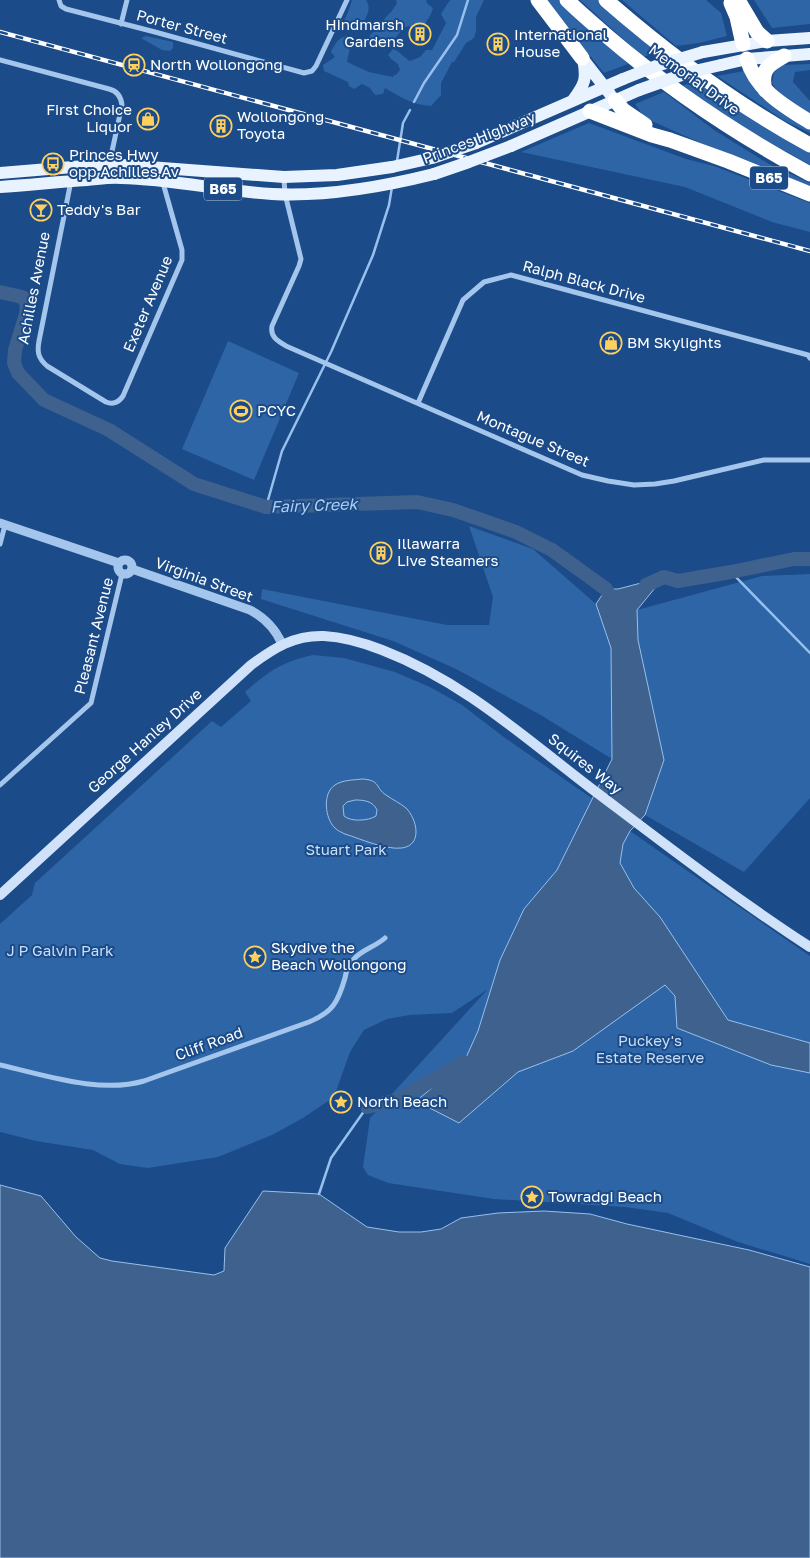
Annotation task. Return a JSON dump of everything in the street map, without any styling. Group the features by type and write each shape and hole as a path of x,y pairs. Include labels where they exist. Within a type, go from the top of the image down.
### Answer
{"highway":[{"name":"B65","path":"538,0 582,58"},
{"name":"Memorial Drive","path":"567,0 650,72 726,125 810,174"},
{"name":"Memorial Drive","path":"606,0 646,35 676,57 756,112 810,145"},
{"path":"729,0 737,17 742,44"},
{"path":"738,0 757,32 767,41"},
{"path":"765,90 763,80 766,69 773,62 784,56"},
{"path":"747,59 753,76 765,90 787,108 810,122"},
{"name":"B65","path":"615,100 623,110 636,120 670,140"},
{"name":"B65","path":"590,111 728,161 810,194"}],"main road":[{"name":"Princes Highway","path":"0,173 109,164 284,177 336,176 392,167 432,158 476,143 623,79 663,64 703,52 742,44 810,38"},
{"path":"742,44 747,59"},
{"name":"Princes Highway","path":"0,187 108,178 162,180 218,188 285,194 333,192 374,187 434,174 469,162 511,146 639,90 690,72 747,59 810,54"},
{"name":"B65","path":"582,58 615,100"},
{"path":"571,102 584,83 585,70 582,58"},
{"name":"Achilles Avenue","path":"70,167 71,181"},
{"name":"George Hanley Drive","path":"0,895 251,665 282,644 314,636 325,636"},
{"name":"Squires Way","path":"325,636 374,647 405,660 435,674 486,706 594,790 757,912 810,947"}],"street":[{"name":"Porter Street","path":"59,0 61,6 66,9 304,73 312,71 316,66 346,0"},
{"path":"121,24 127,0"},
{"path":"0,60 109,89 119,95 122,105 109,164 108,178"},
{"path":"284,177 285,194"},
{"name":"Exeter Avenue","path":"114,403 123,396 182,260 182,250 162,180"},
{"name":"Achilles Avenue","path":"71,181 39,341 38,355 47,366 106,402 114,403"},
{"name":"Montague Street","path":"285,194 300,259 299,266 272,326 272,334 277,341 582,474 608,481 634,485 655,484 764,460 810,460"},
{"name":"Ralph Black Drive","path":"418,402 463,300 484,282 511,275 808,355 810,358"},
{"path":"0,544 2,524 119,564"},
{"path":"123,560 128,560 132,563 132,569 128,574 122,574 118,570 119,564 123,560"},
{"name":"Virginia Street","path":"132,569 250,610 261,616 271,626 282,644"},
{"name":"Pleasant Avenue","path":"0,785 91,703 122,574"},
{"name":"Cliff Road","path":"0,1065 99,1086 123,1086 144,1081 310,1022 323,1015 338,1000 348,969 353,960 385,938"}],"green space":[{"path":"352,0 366,0 369,7 361,29 354,31 342,25"},
{"path":"396,0 427,0 426,2 433,8 420,32 409,26 403,28 395,39 380,48 375,48 375,45 366,43 371,34 378,30 392,11 397,3"},
{"path":"450,0 484,0 476,17 474,38 466,43 454,62 452,62 441,83 441,95 431,106 412,102 385,88 383,94 375,95 370,88 362,84 354,89 349,86 348,82 324,71 323,65 335,57 331,52 335,44 346,36 350,42 347,62 369,72 393,77 400,70 398,64 388,55 393,49 410,61 420,57 426,50 432,50 446,23 441,14"},
{"path":"545,0 561,0 628,64 604,73"},
{"path":"580,0 598,0 660,51 643,57"},
{"path":"622,0 706,0 721,13 727,36 676,46"},
{"path":"754,0 810,0 810,24 772,28"},
{"path":"146,36 173,42 173,48 170,51 162,50 141,38"},
{"path":"810,64 810,70 795,72 793,82 810,101 810,114 778,92 772,83 774,73 781,65"},
{"path":"744,71 762,93 810,126 810,133 785,121 717,76"},
{"path":"699,81 810,151 810,165 749,131 680,86"},
{"path":"664,92 714,130 769,164 810,183 810,186 761,170 645,118 635,104"},
{"path":"589,123 686,159 714,166 810,203 810,232 772,222 685,187 521,152"},
{"name":"PCYC","path":"228,341 299,373 254,480 182,449"},
{"path":"469,526 533,549 596,604 611,647 612,759 539,714 456,669 393,641 261,599 262,589 447,625 489,625 493,597"},
{"path":"810,574 810,798 744,872 645,815 664,760 638,640 637,610 762,576"},
{"path":"313,655 344,658 395,672 430,687 462,705 505,738 593,799 557,870 524,909 622,846 630,831 810,956 810,1264 738,1242 668,1213 625,1207 494,1199 388,1183 368,1175 363,1167 370,1118 487,990 452,1013 409,1015 387,1019 364,1030 350,1052 334,1097 303,1118 272,1135 218,1157 148,1168 120,1164 93,1150 36,1141 0,1132 0,924 32,895 35,883 212,721 221,727 251,701 245,692 253,685 269,673 293,660"}],"shaded area":[{"path":"664,577 637,610 638,640 664,760 645,815 630,831 623,844 620,863 634,888 660,917 728,1020 810,1043 810,1073 771,1065 677,1028 675,996 665,985 573,1051 518,1072 459,1123 416,1101 464,1062 478,1031 500,960 524,909 557,870 612,759 611,648 596,604 606,589 618,589"},
{"path":"362,779 375,783 383,792 404,806 410,813 416,831 413,842 409,846 395,848 373,844 345,834 337,830 332,824 326,806 331,789 341,782","holes":["355,800 368,802 373,805 377,810 376,816 360,820 344,816 343,806 347,802"]},
{"path":"0,1185 41,1196 76,1237 100,1258 214,1275 224,1271 225,1248 263,1191 319,1194 367,1227 399,1232 421,1232 441,1229 461,1218 498,1213 544,1211 590,1214 627,1224 749,1250 810,1267 810,1558 0,1558"}],"waterway":[{"path":"414,102 424,83 457,35 468,0"},
{"path":"397,161 403,123 410,110"},
{"path":"266,507 282,451 331,352 373,255 389,205 392,187"},
{"name":"Fairy Creek","path":"0,292 24,298 27,306 26,314 15,350 14,363 18,373 44,400 109,430 194,484 266,507 417,502 453,510 516,532 552,550 606,589 614,604"},
{"path":"646,585 664,577 678,581 794,559 810,559"},
{"path":"731,572 810,653"},
{"path":"367,1107 398,1100 464,1062 477,1072"},
{"path":"319,1194 331,1158 367,1107"}],"railway":[{"path":"0,32 810,251"}],"place":[{"name":"Hindmarsh Gardens","path":"420,34"},
{"name":"International House","path":"498,44"},
{"name":"North Wollongong","path":"134,65"},
{"name":"First Choice Liquor","path":"148,119"},
{"name":"Wollongong Toyota","path":"221,126"},
{"name":"Princes Hwy opp Achilles Av","path":"53,164"},
{"name":"Teddy's Bar","path":"41,210"},
{"name":"BM Skylights","path":"611,343"},
{"name":"PCYC","path":"241,411"},
{"name":"Illawarra Live Steamers","path":"381,553"},
{"name":"Skydive the Beach Wollongong","path":"255,957"},
{"name":"North Beach","path":"341,1102"},
{"name":"Towradgi Beach","path":"532,1197"}],"park label":[{"name":"Stuart Park","path":"346,850"},
{"name":"J P Galvin Park","path":"60,951"},
{"name":"Puckey's Estate Reserve","path":"650,1050"}]}
